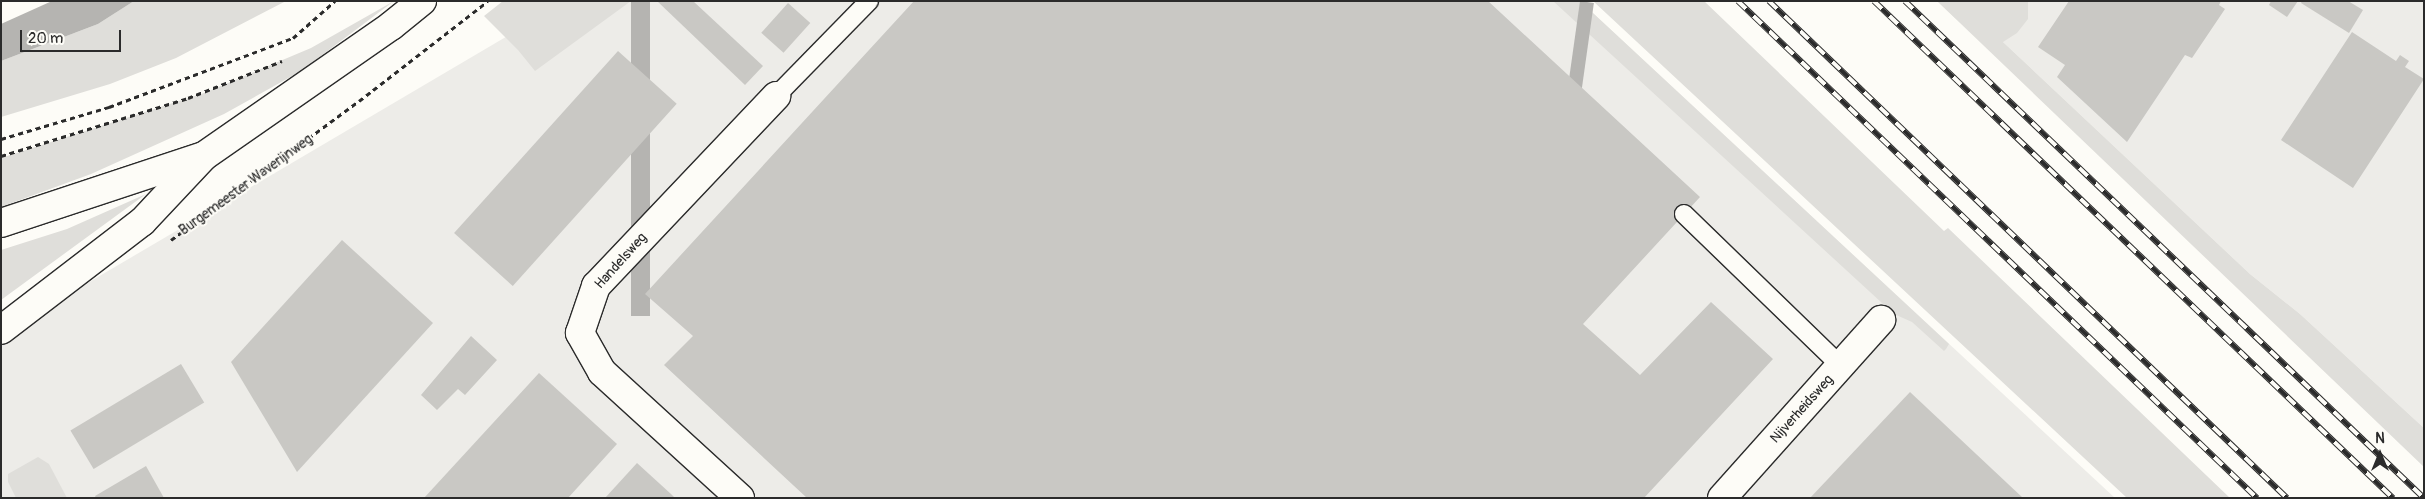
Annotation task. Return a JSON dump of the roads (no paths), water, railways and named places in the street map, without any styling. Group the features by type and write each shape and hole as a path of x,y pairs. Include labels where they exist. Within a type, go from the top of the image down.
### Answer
{"street":[{"path":"1,330 142,222 204,156 391,26 422,1"},
{"name":"Handelsweg","path":"740,498 602,372 580,333 596,286 776,96"},
{"path":"1,223 204,156"},
{"name":"Nijverheidsweg","path":"1722,498 1842,366 1881,320"}],"lane":[{"path":"776,96 869,1"},
{"path":"1684,214 1842,366"}],"railway":[{"path":"1738,1 2257,498"},
{"path":"1769,1 2287,498"},
{"path":"1874,1 2393,498"},
{"path":"1905,1 2424,498"}]}
